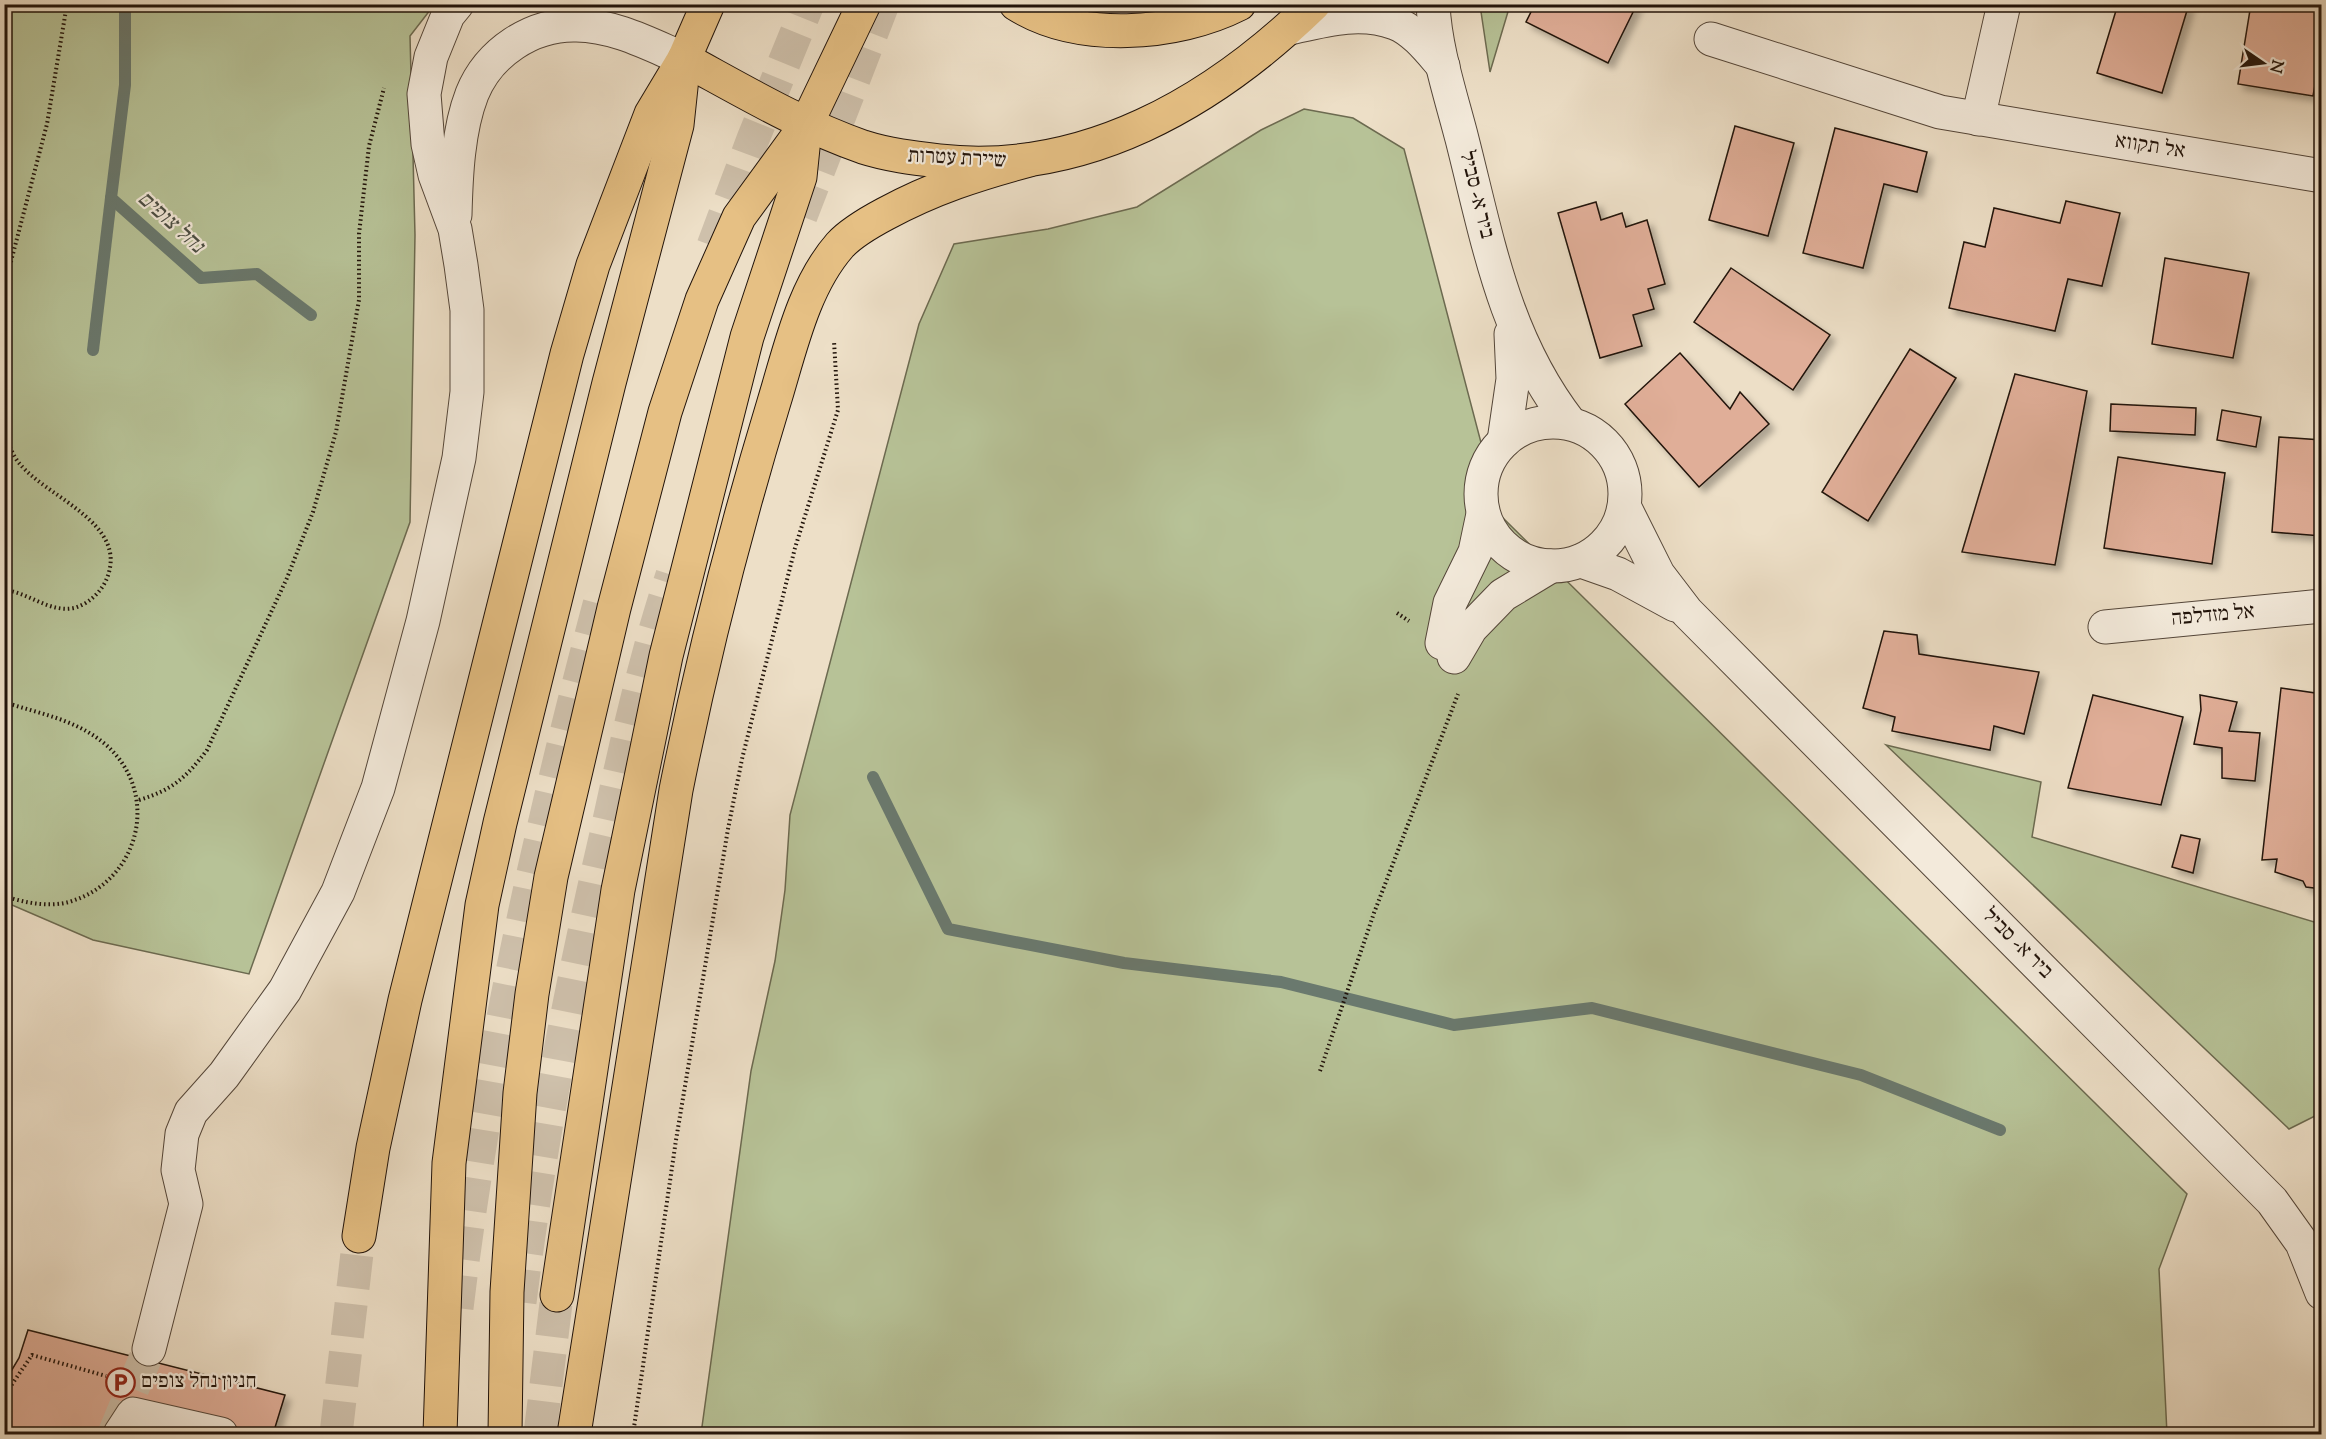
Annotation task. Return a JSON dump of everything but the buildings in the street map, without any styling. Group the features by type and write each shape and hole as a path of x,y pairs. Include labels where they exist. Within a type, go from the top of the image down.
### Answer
{"main road":[{"path":"359,1236 372,1148 405,1000 567,354 593,265 651,114 684,59 708,4"},
{"path":"505,1434 507,1292 520,1094 532,994 551,877 576,765 665,412 702,300 739,217 806,125 864,4"},
{"path":"1016,4 1061,22 1100,29 1140,30 1181,27 1215,17 1239,4"},
{"name":"שיירת עטרות","path":"684,59 806,125 865,147 903,157 959,163 1029,160 1064,154 1113,140 1160,119 1205,94 1248,63 1290,28 1314,4"},
{"path":"440,1434 449,1163 482,905 500,823 600,418 677,125 684,59"},
{"path":"557,1295 618,890 666,656 747,337 800,177 806,125"},
{"path":"574,1434 674,802 695,694 755,465 795,333 819,273 842,243 859,230 941,186 1029,160"}],"street":[{"path":"455,229 435,175 428,144 424,94 431,57 448,15 456,4"},
{"name":"ביר א- סביל","path":"1433,4 1443,66 1511,323 1535,372 1570,423"},
{"path":"1978,119 2004,4"},
{"name":"ביר א- סביל","path":"1290,28 1337,17 1366,17 1396,23 1417,38 1443,66"},
{"path":"149,1349 186,1204 178,1170 182,1134 191,1112 224,1075 254,1035 285,990 313,942 359,841 395,733 457,470 464,423 468,362 466,310 455,229 459,161 472,93 487,68 514,41 541,30 576,24 625,35 684,59"},
{"name":"אל תקווא","path":"1711,39 1940,112 2322,176"},
{"name":"ביר א- סביל","path":"1504,441 1512,379 1511,323"},
{"path":"1535,423 1570,423 1588,429 1614,454 1622,471 1626,489 1625,508 1616,530 1601,548 1503,595 1448,650 1450,603 1475,552 1483,514 1483,474 1491,456 1518,430 1535,423"},
{"name":"ביר א- סביל","path":"1625,508 1658,574 1687,612 2272,1201 2302,1243 2322,1293"},
{"path":"1483,514 1497,540 1509,551 1536,564 1566,563"},
{"name":"ביר א- סביל","path":"1566,563 1618,574 1687,612"},
{"name":"אל מזדלפה","path":"2105,627 2322,606"},
{"path":"120,1434 133,1414 221,1434"}],"path":[{"path":"4,288 47,124 67,4"},
{"path":"139,800 164,792 190,773 207,750 286,578 313,512 336,432 359,300 359,234 368,157 387,77"},
{"path":"633,1434 678,1129 739,770 795,548 838,410 834,332"},
{"path":"4,435 19,463 91,522 108,540 112,565 102,589 74,608 48,606 19,591 4,590"},
{"path":"1320,1071 1374,913 1463,681 1448,650 1397,613"},
{"path":"4,702 61,717 105,744 126,767 139,800 137,830 122,865 97,890 71,902 40,905 4,897"},
{"path":"4,1396 33,1356 106,1376"}],"green space":[{"path":"5,5 434,5 410,36 415,235 410,522 249,974 93,940 5,902"},
{"path":"1480,5 1510,5 1490,72"},
{"path":"1304,109 1353,118 1404,149 1500,515 2187,1194 2159,1269 2167,1434 701,1434 751,1071 775,961 785,890 790,815 919,324 954,244 1048,229 1137,207 1261,130"},
{"path":"1886,745 2041,782 2032,837 2321,924 2321,1113 2289,1129"}],"waterway":[{"name":"נחל צופים","path":"125,4 125,85 111,198 201,278 257,274 311,315"},
{"path":"93,350 111,198"},
{"path":"873,777 948,929 1124,963 1281,982 1454,1025 1592,1008 1861,1075 2000,1130"}],"tunnel":[{"path":"713,246 753,139 808,4"},
{"path":"801,216 883,4"},
{"path":"520,1302 557,1066 580,950 620,769 672,575"},
{"path":"457,1308 483,1129 516,952 577,688 600,601"},
{"path":"336,1434 359,1236"},
{"path":"540,1434 557,1295"},
{"path":"114,1434 149,1349"}],"place":[{"name":"חניון נחל צופים","path":"120,1382"}]}
